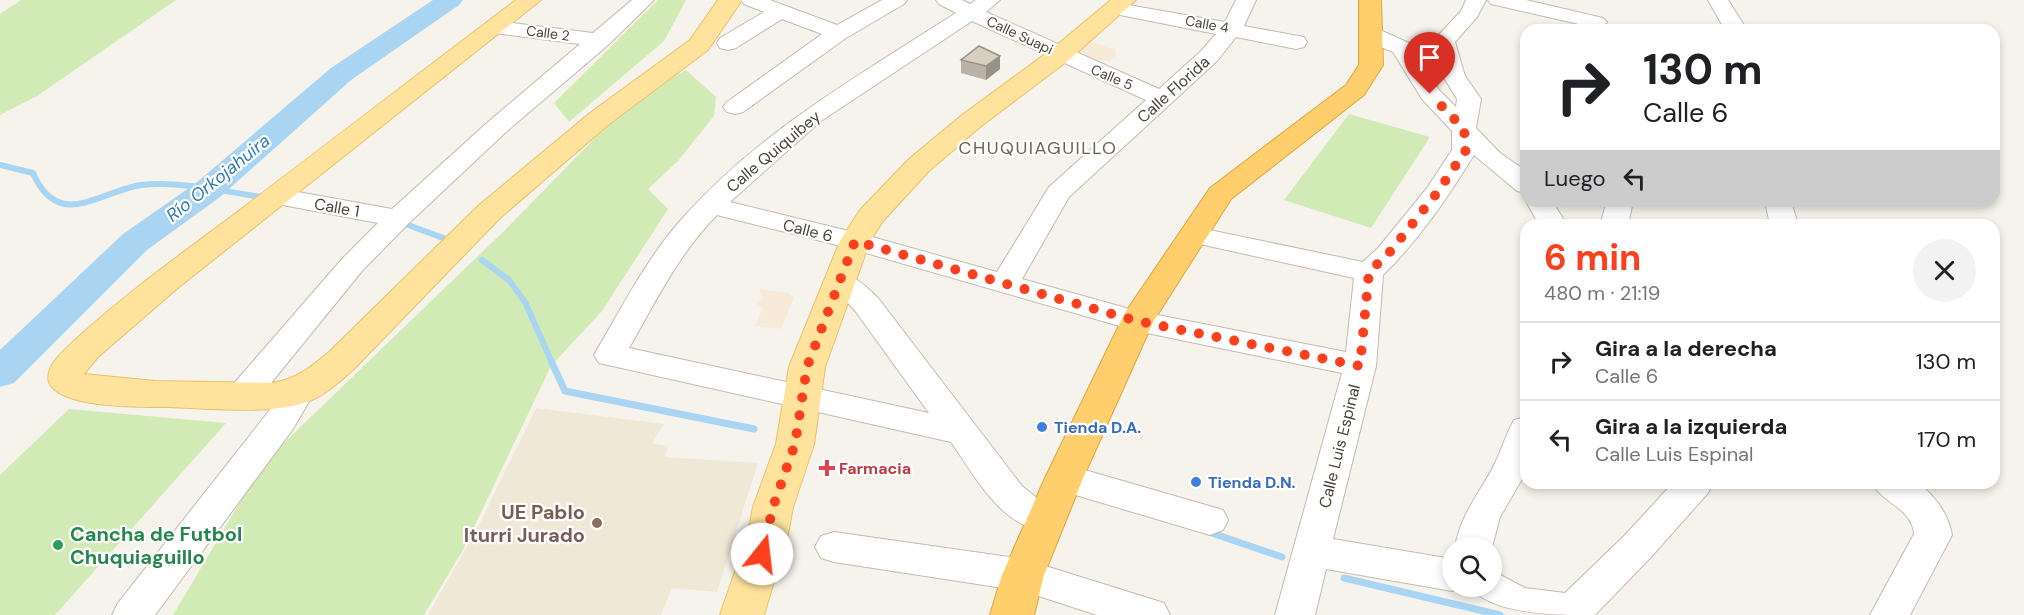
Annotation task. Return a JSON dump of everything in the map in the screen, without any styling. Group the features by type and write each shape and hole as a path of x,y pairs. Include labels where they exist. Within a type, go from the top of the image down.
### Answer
{"highway":[{"path":"1012,615 1023,575 1064,478 1137,321 1195,236 1220,194 1355,90 1371,64 1370,0"}],"main road":[{"path":"530,0 276,196 86,349 66,372 66,380 78,388 155,394 242,396 273,396 299,391 318,381 341,361 489,212 542,165 599,119 699,45 710,34 724,6 731,0"},
{"path":"742,615 768,534 773,507 795,444 804,398 807,367 855,241 872,216 919,165 971,121 1061,54 1121,4"}],"street":[{"path":"242,396 352,265 398,218 644,0"},
{"path":"751,0 838,33"},
{"path":"735,107 838,33 897,0"},
{"name":"Calle Suapi","path":"946,0 982,6 1006,30 1061,54"},
{"name":"Calle Florida","path":"1005,283 1058,193 1209,56 1232,29 1246,0"},
{"path":"1195,236 1369,272 1389,253 1437,193 1466,150 1464,129 1469,99 1454,76 1444,40 1470,13 1476,0"},
{"path":"1498,0 1589,24"},
{"path":"1592,0 1597,24"},
{"path":"1718,0 1732,24"},
{"name":"Calle 4","path":"1121,4 1296,42"},
{"name":"Calle Quiquibey","path":"804,398 610,355 664,260 690,226 737,179 812,116 982,6"},
{"path":"728,43 780,11"},
{"name":"Calle 2","path":"495,27 600,40"},
{"path":"1371,35 1401,48 1430,94 1491,158 1520,180"},
{"name":"Calle 5","path":"1061,54 1164,99"},
{"name":"Calle 1","path":"276,196 398,218"},
{"name":"Calle 6","path":"711,205 855,241 1137,321 1360,366"},
{"name":"Calle Luis Espinal","path":"1295,615 1360,366 1369,272"},
{"path":"838,282 851,288 867,305 1010,496 1026,510 1048,517"},
{"path":"132,615 282,420 299,391"},
{"path":"804,398 960,432"},
{"path":"1475,537 1475,530 1489,502 1509,472 1520,444"},
{"path":"1064,478 1210,520"},
{"path":"1502,594 1512,601 1544,611 1566,613 1575,609 1638,546 1690,489"},
{"path":"1890,615 1933,535 1933,524 1927,512 1898,489"},
{"path":"834,547 1023,575 1150,615"},
{"path":"1312,550 1442,573"}],"shaded area":[{"path":"1092,42 1115,49 1116,58 1109,61 1099,60 1095,65 1072,54"},
{"path":"759,289 789,293 794,298 781,329 755,326 763,308 756,304 762,298"},
{"path":"536,408 664,424 652,443 668,446 665,457 758,463 717,592 672,588 661,615 428,615 477,529"}],"green space":[{"path":"21,0 176,0 37,96 0,115 0,14"},
{"path":"658,0 686,0 664,41 569,122 554,103"},
{"path":"686,70 716,97 714,116 678,161 648,189 668,209 602,311 551,366 463,550 424,615 173,615 264,462 504,231 631,101"},
{"path":"1349,114 1430,137 1371,228 1284,200"},
{"name":"Cancha de Futbol Chuquiaguillo","path":"69,409 226,423 55,615 0,615 0,475"}],"building":[{"path":"979,46 1000,56 986,66 961,60"}],"waterway":[{"name":"Río Orkojahuira","path":"0,373 135,242 208,190 341,74 450,0"},
{"path":"0,165 33,173 45,193 65,204 92,201 132,187 156,184 201,187 261,197"},
{"path":"408,225 446,239"},
{"path":"482,260 509,280 525,302 553,365"},
{"path":"552,363 565,391 754,429"},
{"path":"1206,531 1282,557"},
{"path":"1344,578 1500,615"}],"place":[{"name":"Tienda D.A.","path":"1042,427"},
{"name":"Farmacia","path":"827,468"},
{"name":"Tienda D.N.","path":"1196,482"},
{"name":"UE Pablo Iturri Jurado","path":"597,523"},
{"name":"Cancha de Futbol Chuquiaguillo","path":"58,545"}],"district":[{"name":"CHUQUIAGUILLO","path":"1038,148"}],"route":[{"path":"762,554 773,507 795,444 804,398 807,367 855,241 1137,321 1360,366 1369,272 1389,253 1437,193 1466,150 1464,129 1430,94"}]}
